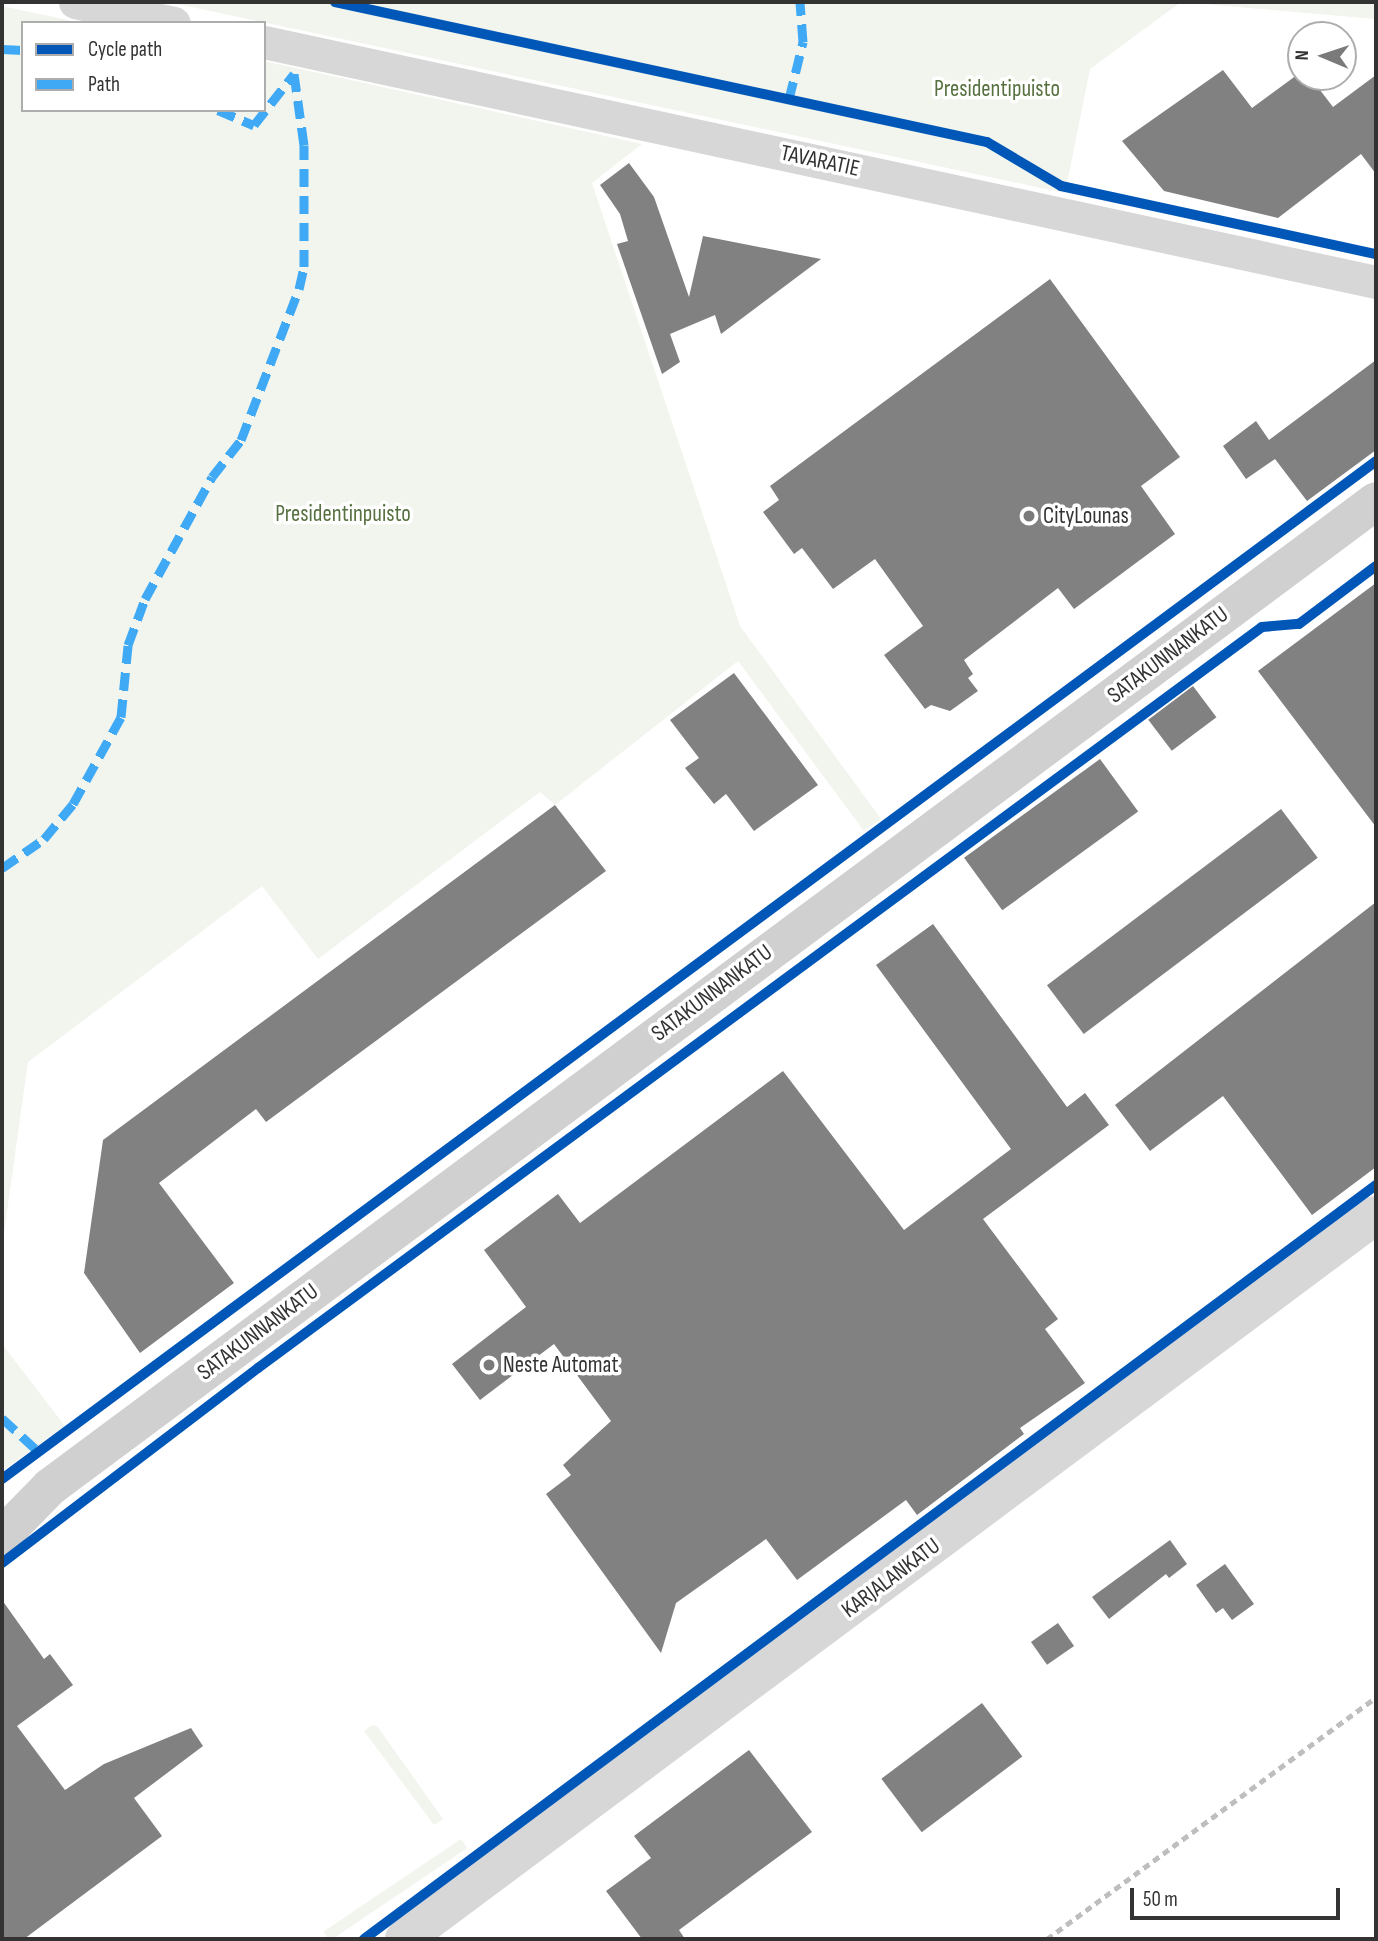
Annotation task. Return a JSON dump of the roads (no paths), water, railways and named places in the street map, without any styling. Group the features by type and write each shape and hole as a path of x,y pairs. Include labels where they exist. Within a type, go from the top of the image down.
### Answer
{"main road":[{"name":"SATAKUNNANKATU","path":"2,1536 50,1487 1376,501"},
{"name":"SATAKUNNANKATU","path":"2,1500 50,1487"}],"street":[{"path":"75,2 165,21"},
{"name":"TAVARATIE","path":"266,42 1376,282"},
{"name":"KARJALANKATU","path":"404,1939 1376,1215"}],"railway":[{"path":"1047,1939 1376,1697"}],"place":[{"name":"CityLounas","path":"1029,516"},
{"name":"Neste Automat","path":"489,1365"}],"park label":[{"name":"Presidentipuisto","path":"997,89"},
{"name":"Presidentinpuisto","path":"343,514"}]}
